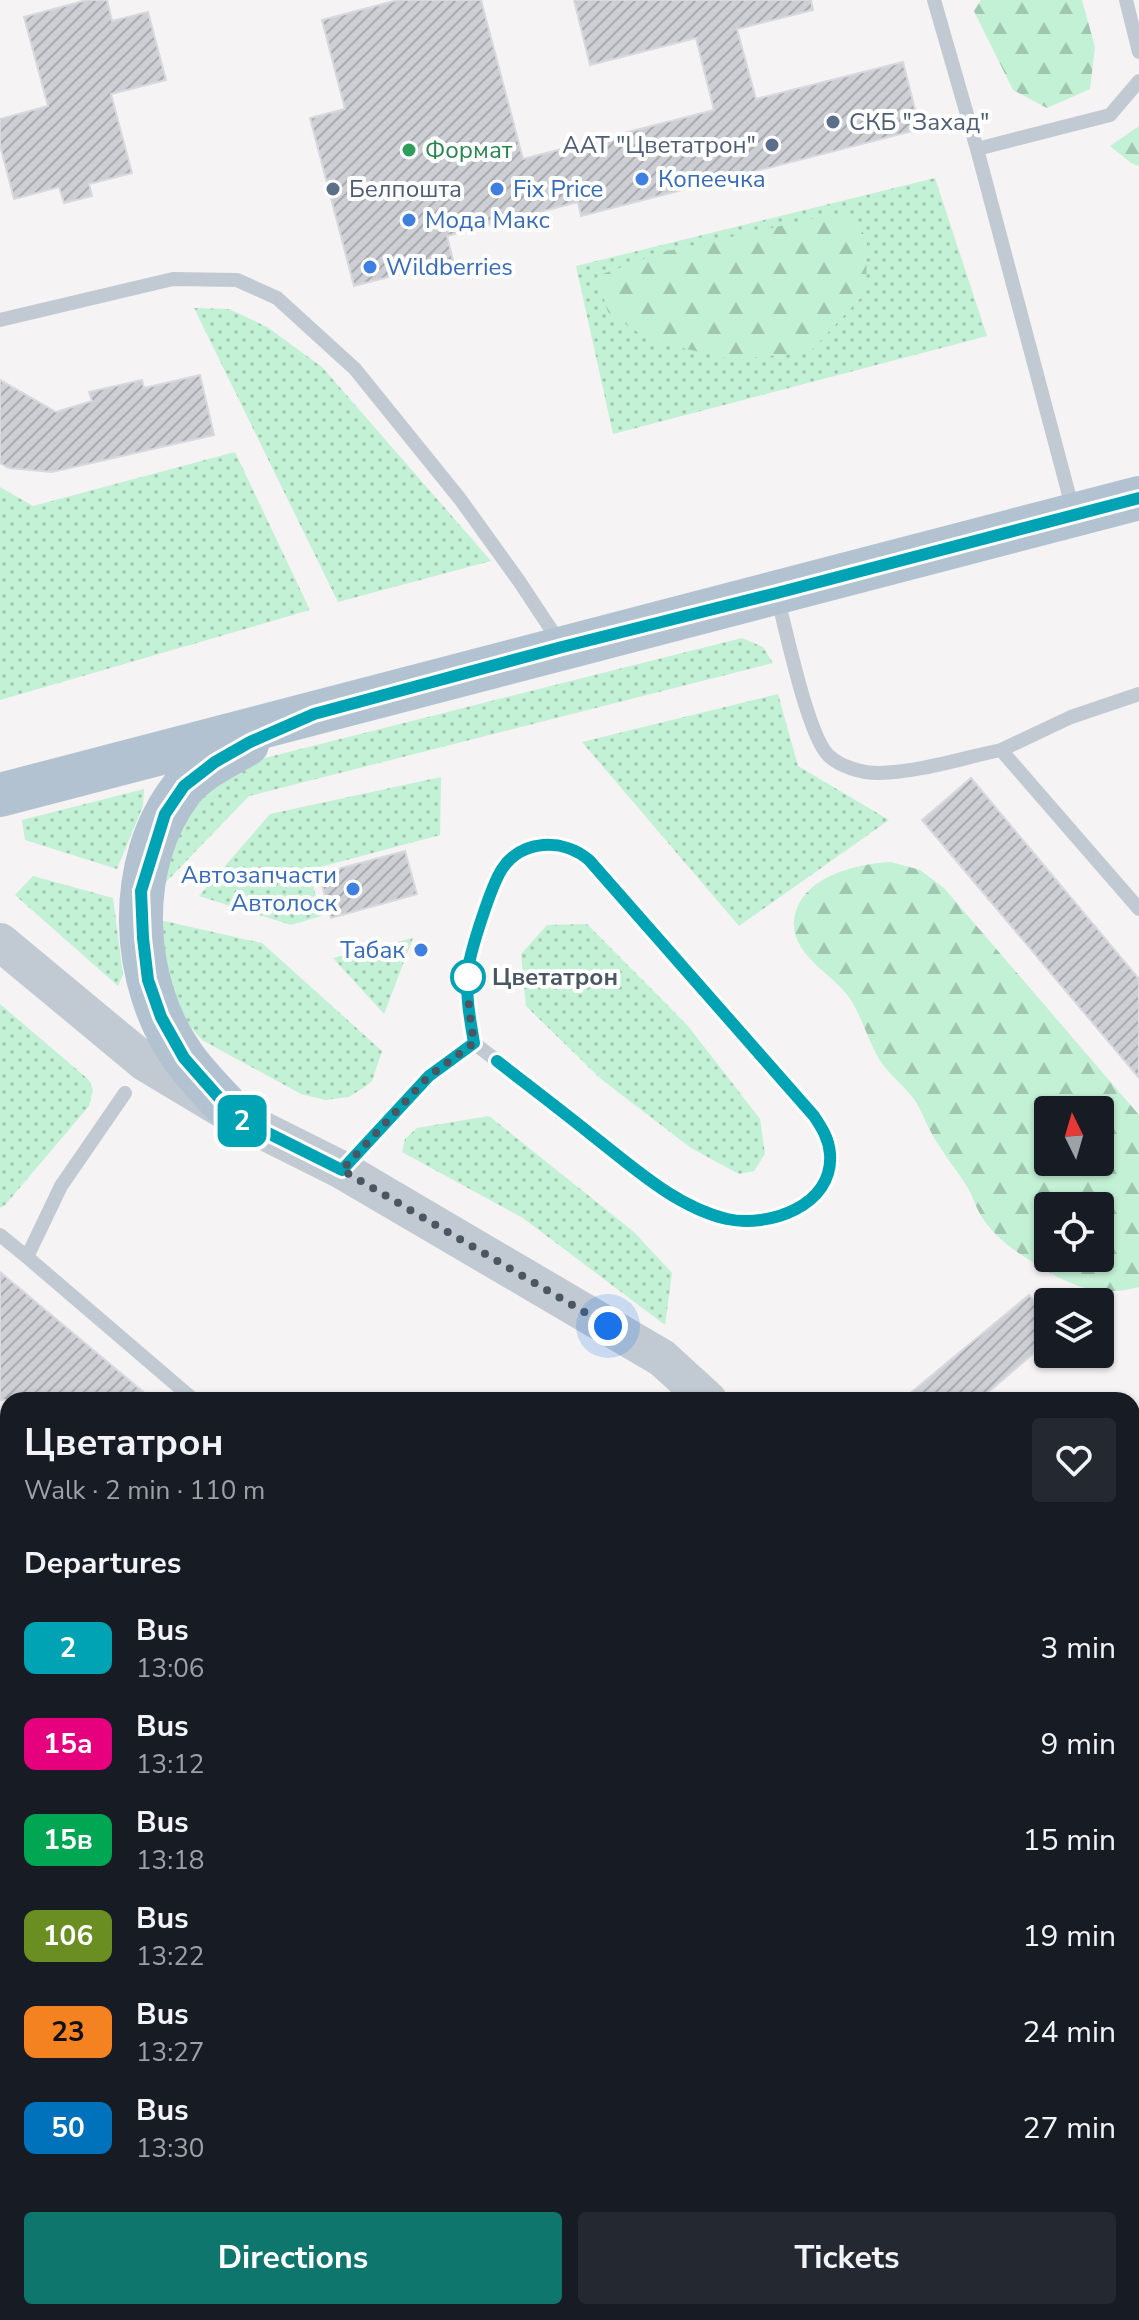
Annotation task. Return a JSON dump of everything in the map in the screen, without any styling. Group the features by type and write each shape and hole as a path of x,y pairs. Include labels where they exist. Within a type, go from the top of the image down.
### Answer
{"main road":[{"path":"0,795 1139,498"},
{"path":"236,1117 184,1058 161,1017 148,980 141,891 165,814 184,786 215,762 250,742 314,714"}],"street":[{"path":"0,942 146,1063 236,1117 342,1170 662,1358 689,1392"}],"lane":[{"path":"934,0 977,149 1074,515"},
{"path":"1126,0 1139,52"},
{"path":"977,149 1110,115 1139,81"},
{"path":"0,320 173,279 237,280 277,298 355,369 460,499 562,647"},
{"path":"777,593 797,673 819,741 827,754 839,764 876,773 1001,750 1071,717 1139,694"},
{"path":"1001,750 1139,909"},
{"path":"545,844 577,850 814,1116 826,1133 830,1155 828,1175 819,1190 803,1206 780,1217 755,1221 730,1219 705,1212 642,1175 474,1043 468,969 503,868 522,853 545,844"},
{"path":"342,1170 429,1076 474,1043"},
{"path":"27,1257 61,1186 125,1093"},
{"path":"0,1235 185,1392"}],"green space":[{"path":"981,0 1082,0 1095,47 1090,89 1047,108 1013,90 974,11"},
{"path":"1139,126 1139,166 1110,146"},
{"path":"935,178 987,336 613,434 576,266"},
{"path":"816,218 856,218 867,241 866,292 809,353 731,359 651,341 608,312 597,276 663,252"},
{"path":"194,308 229,309 267,327 322,367 491,561 338,602"},
{"path":"235,452 310,610 0,700 0,487 33,506"},
{"path":"742,638 763,647 773,663 249,796 166,882 160,850 216,781 261,759"},
{"path":"778,694 798,766 889,820 739,926 582,742"},
{"path":"441,777 440,835 309,870 321,916 291,925 199,896 270,814"},
{"path":"144,789 143,806 117,869 25,840 22,820"},
{"path":"891,862 920,870 944,888 1139,1115 1139,1287 1115,1291 1114,1288 1087,1288 1049,1272 1114,1272 1114,1192 1034,1192 1034,1263 993,1231 936,1141 916,1102 878,1057 845,991 801,947 794,925 804,896 829,877 860,866"},
{"path":"33,876 113,898 123,975 118,986 15,895"},
{"path":"160,920 262,943 382,1051 372,1081 349,1097 325,1100 301,1094 202,1040 179,1014 158,945"},
{"path":"587,924 688,1026 760,1119 765,1154 754,1171 739,1174 691,1148 601,1079 526,1006 521,954 547,925"},
{"path":"413,938 384,1014 333,958"},
{"path":"0,1004 89,1080 93,1090 89,1106 0,1208"},
{"path":"489,1116 634,1232 672,1273 665,1325 523,1218 402,1152 405,1139 417,1128"}],"building":[{"path":"87,0 107,0 112,21 148,12 166,80 111,94 132,173 89,184 92,196 64,203 59,187 14,199 0,145 0,119 48,106 24,17"},
{"path":"398,0 481,0 523,159 714,110 696,38 590,65 574,0 811,0 813,10 737,29 756,99 903,62 920,129 581,216 578,202 447,236 453,260 354,286 310,118 345,109 322,20"},
{"path":"200,375 214,435 52,472 9,468 0,463 0,380 56,412 92,401 89,392 142,380 144,388"},
{"path":"971,778 1139,979 1139,1078 922,820"},
{"path":"405,851 417,894 331,918 319,874"},
{"path":"0,1272 143,1392 0,1392"},
{"path":"1029,1295 1034,1301 1034,1353 988,1392 912,1392"}],"bus line":[{"name":"2","path":"497,1061 642,1175 705,1212 730,1219 755,1221 780,1217 803,1206 819,1190 828,1175 830,1155 826,1133 814,1116 589,860 577,850 561,845 545,844 515,857 503,868 495,885 468,969 474,1043 429,1076 342,1170 236,1117 184,1058 161,1017 148,980 141,891 165,814 184,786 215,762 250,742 314,714 1139,498"}],"place":[{"name":"СКБ \"Захад\"","path":"833,122"},
{"name":"ААТ \"Цветатрон\"","path":"772,145"},
{"name":"Формат","path":"409,150"},
{"name":"Копеечка","path":"642,179"},
{"name":"Белпошта","path":"333,189"},
{"name":"Fix Price","path":"497,189"},
{"name":"Мода Макс","path":"409,220"},
{"name":"Wildberries","path":"370,267"},
{"name":"Автозапчасти Автолоск","path":"353,889"},
{"name":"Табак","path":"421,950"},
{"name":"Цветатрон","path":"468,977"}],"route":[{"path":"468,977 468,969 474,1043 429,1076 342,1170 608,1326"}]}
